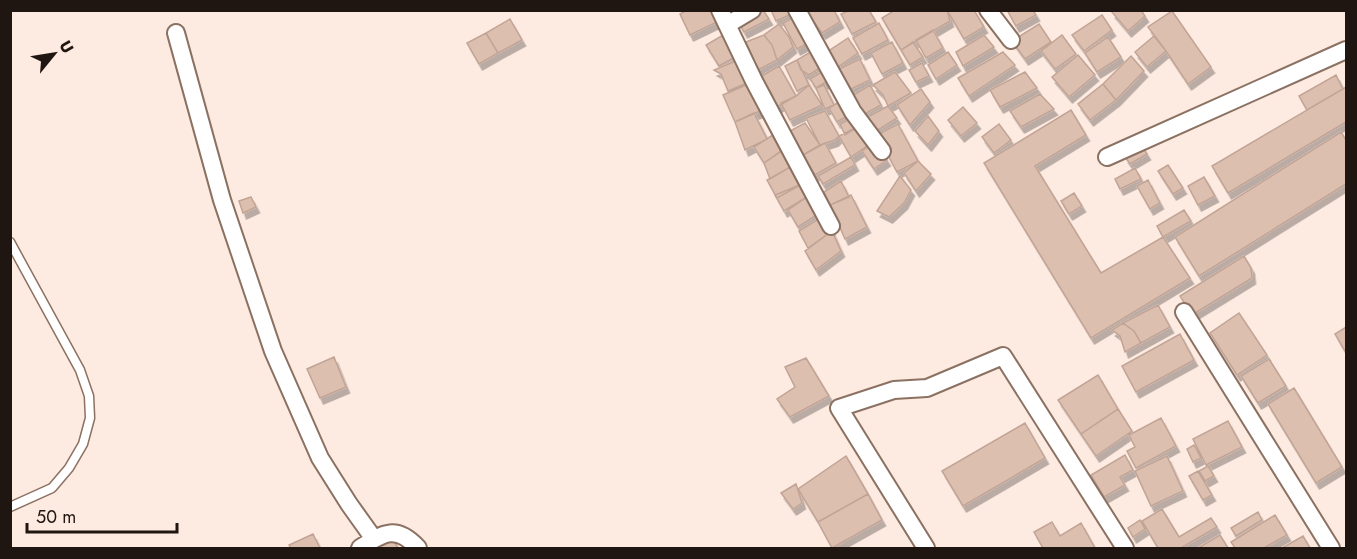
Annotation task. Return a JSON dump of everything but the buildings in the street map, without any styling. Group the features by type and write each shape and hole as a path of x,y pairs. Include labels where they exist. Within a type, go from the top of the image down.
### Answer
{"street":[{"path":"752,10 723,17 754,81 831,226"},
{"path":"797,10 853,112 882,151"},
{"path":"988,10 1011,40"},
{"path":"176,33 222,200 273,351 320,458 344,497 367,544 395,532 408,537 418,549"},
{"path":"1107,157 1347,50"},
{"path":"1184,312 1331,549"},
{"path":"926,549 839,408 894,390 927,388 1003,356 1125,549"}],"lane":[{"path":"10,242 80,370 89,396 90,418 83,444 69,468 52,488 10,507"}]}
